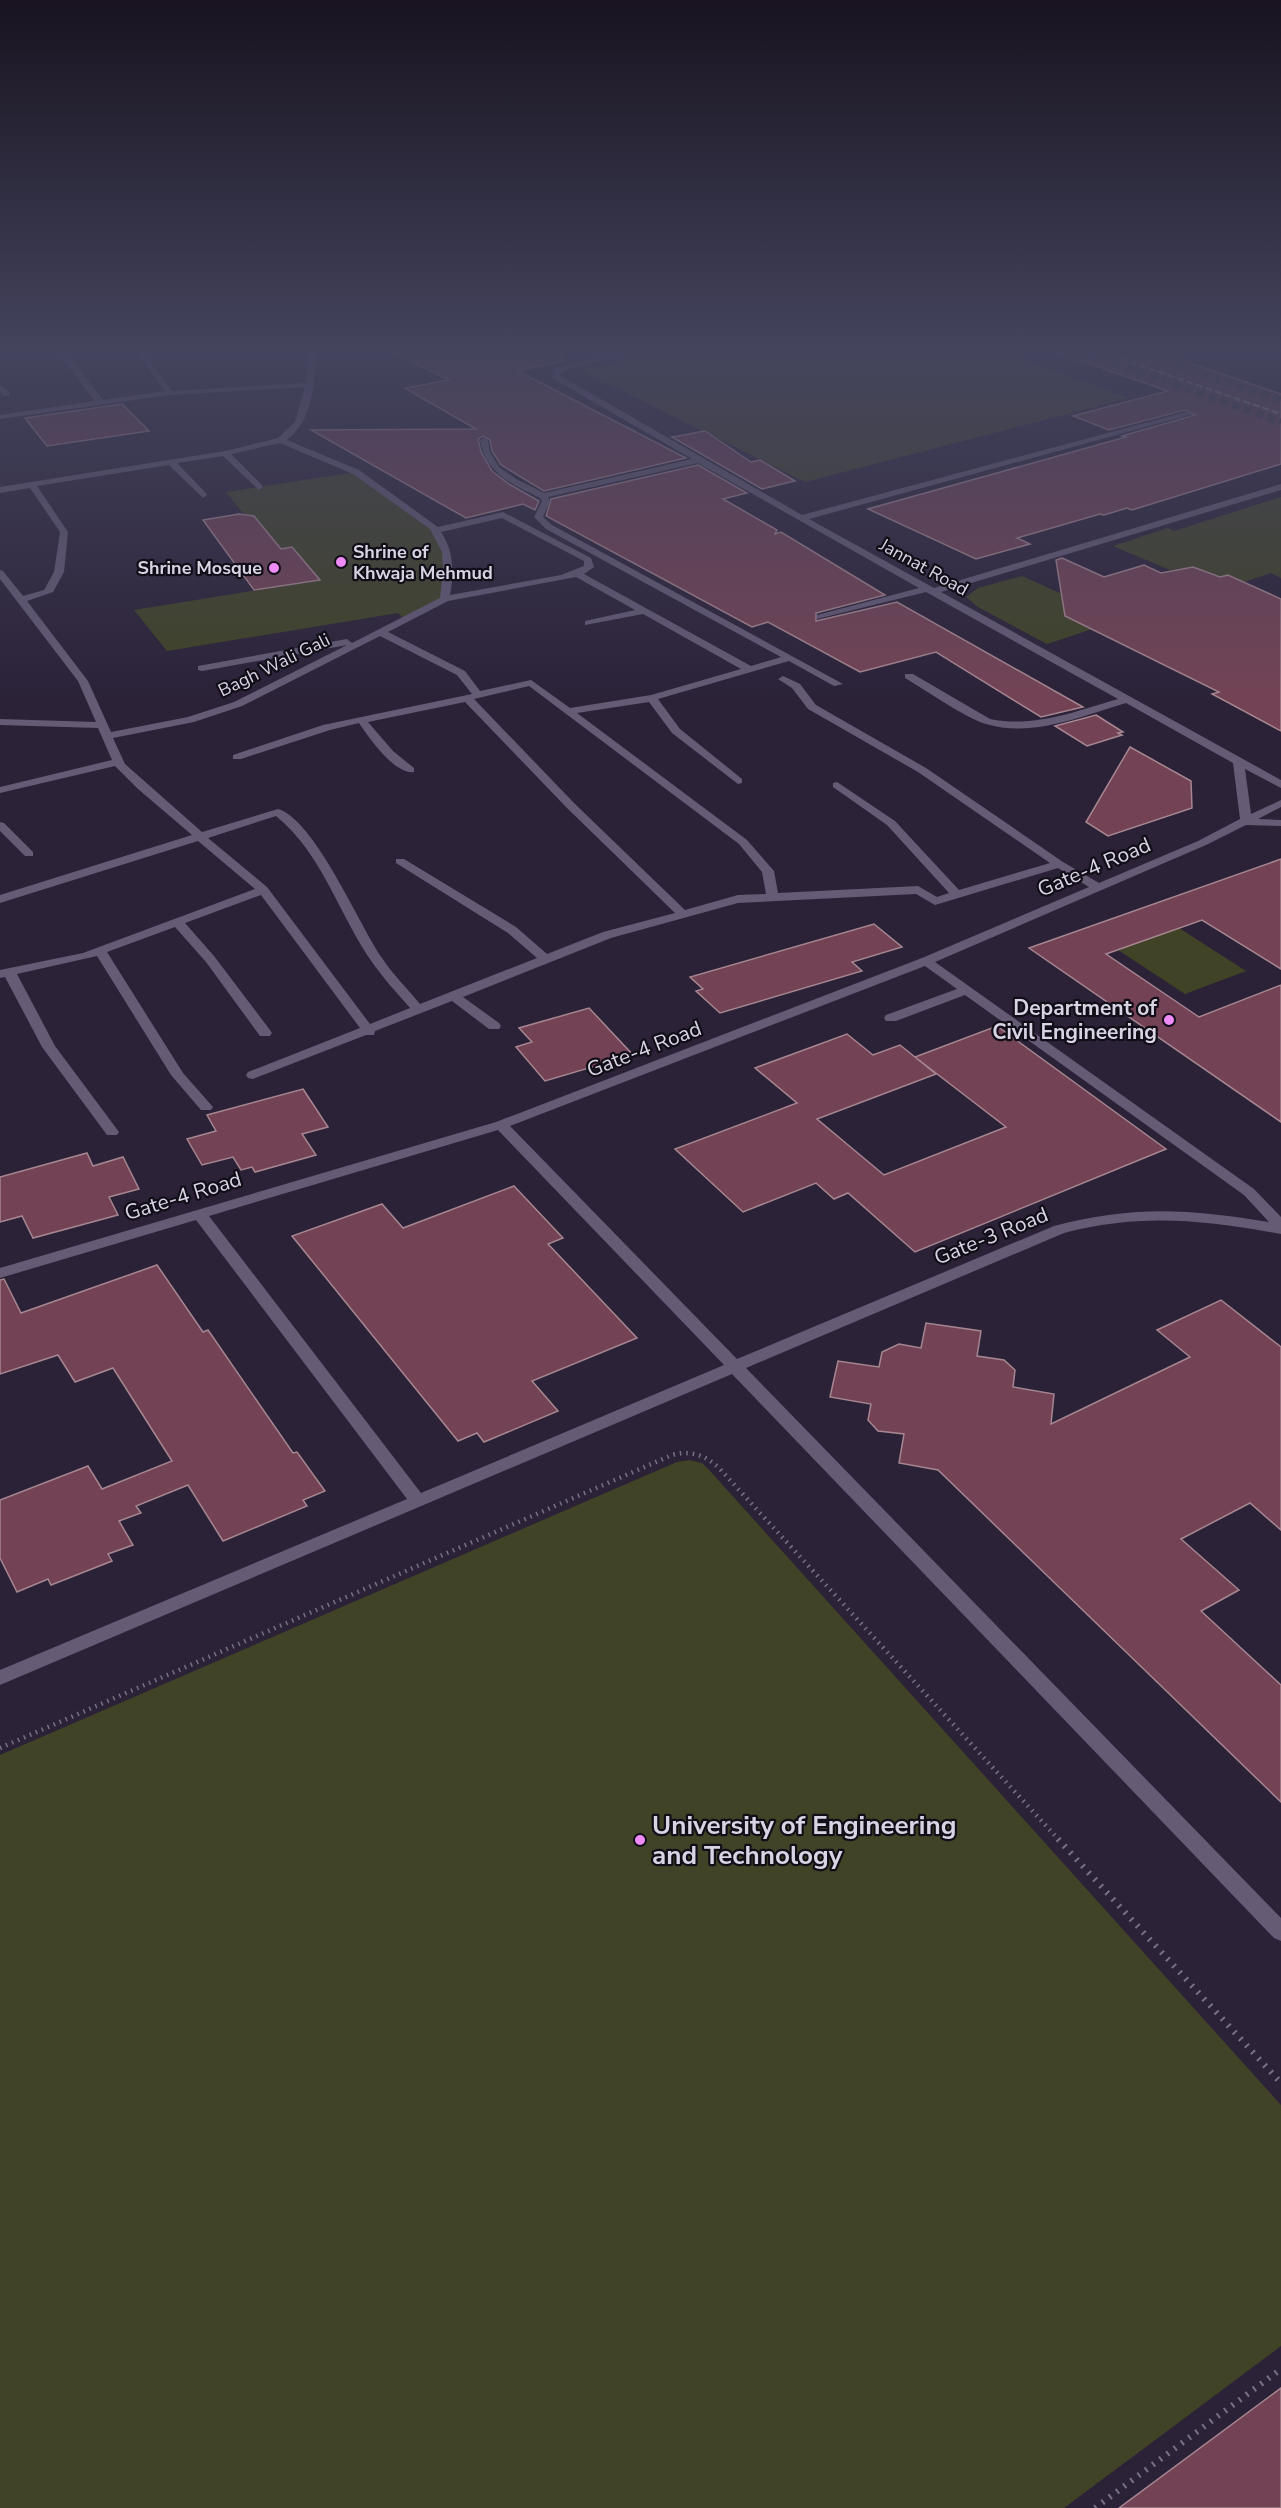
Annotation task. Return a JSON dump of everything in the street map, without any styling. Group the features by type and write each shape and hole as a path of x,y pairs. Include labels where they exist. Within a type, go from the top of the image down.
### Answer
{"street":[{"path":"0,490 147,466"},
{"path":"175,466 203,495"},
{"path":"238,466 259,487"},
{"path":"342,466 356,472 436,530 450,567 445,599"},
{"path":"493,466 496,471 543,496 546,501 538,517 549,526 838,684"},
{"path":"543,496 672,466"},
{"name":"Jannat Road","path":"709,466 1281,785"},
{"path":"801,518 995,466"},
{"path":"21,600 48,592 59,572 64,532 32,485"},
{"path":"820,617 932,590 1281,487"},
{"path":"436,530 503,514 588,560 589,567 577,574"},
{"path":"0,573 5,587 21,600 83,681 118,762 142,787 263,890 369,1032"},
{"path":"577,574 751,670"},
{"name":"Bagh Wali Gali","path":"0,722 106,731 190,720 238,704 278,686 362,640 445,599 577,574"},
{"path":"588,623 645,611"},
{"path":"380,632 461,673 472,696 571,806 683,914"},
{"path":"202,668 362,640"},
{"path":"568,711 652,698 789,658"},
{"path":"909,676 987,721 1000,725 1034,724 1128,699"},
{"path":"783,680 796,686 812,707 922,770 1059,864 1099,888"},
{"path":"237,757 327,727 531,683 743,842 768,871 773,897"},
{"path":"652,698 676,731 738,781"},
{"path":"362,720 390,758 410,770"},
{"path":"1238,761 1246,822 1281,823"},
{"path":"0,790 118,762"},
{"path":"837,785 891,823 957,895"},
{"name":"Gate-4 Road","path":"0,1273 501,1125 926,961 1099,888 1246,822 1281,803"},
{"path":"0,899 201,838 278,812 298,828 313,849 347,903 377,961 419,1011"},
{"path":"0,825 29,854"},
{"path":"400,861 512,930 546,960"},
{"path":"253,1075 369,1032 607,935 738,899 918,890 935,901 1059,864"},
{"path":"112,1132 49,1047 4,973 100,951 263,890"},
{"path":"177,922 210,959 265,1033"},
{"path":"100,951 178,1075 206,1107"},
{"path":"926,961 1249,1192 1281,1227"},
{"path":"891,1018 966,990"},
{"path":"455,996 494,1026"},
{"path":"501,1125 1281,1932"},
{"path":"199,1213 418,1501"},
{"name":"Gate-3 Road","path":"0,1678 732,1366 1059,1230 1100,1219 1207,1216 1281,1227"}],"path":[{"path":"0,1748 672,1455 684,1451 696,1453 709,1459 719,1468 1281,2083"},
{"path":"1095,2508 1281,2368"}],"green space":[{"path":"773,466 867,466 805,482"},
{"name":"Shrine of Khwaja Mehmud","path":"356,472 433,527 450,567 445,599 405,620 398,613 167,651 134,610 319,580 292,547 269,551 254,516 243,513 226,492"},
{"path":"1281,497 1281,578 1271,573 1244,582 1228,575 1220,577 1193,567 1170,570 1113,546 1168,528 1174,531"},
{"path":"1022,576 1073,599 1065,602 1063,607 1077,622 1092,629 1047,644 978,607 966,597 978,588"},
{"path":"1179,928 1246,971 1185,994 1118,950"},
{"path":"689,1460 702,1463 711,1472 1281,2105 1281,2346 1064,2508 0,2508 0,1755 677,1462"}],"building":[{"path":"374,466 489,466 509,484 539,501 535,510 523,504 466,518"},
{"path":"503,466 651,466 544,491"},
{"path":"700,466 747,493 723,499 777,530 775,534 781,532 885,595 816,613 816,621 897,602 1083,707 1041,717 936,652 860,672 768,622 752,627 546,516 551,499"},
{"path":"722,466 770,466 795,481 762,489"},
{"path":"1022,466 1274,466 1132,510 1127,508 1104,515 1100,514 1017,538 1030,544 976,559 868,509"},
{"path":"239,514 254,516 281,549 292,547 320,580 254,590 203,520"},
{"path":"1062,558 1104,577 1144,565 1161,573 1193,567 1220,577 1228,575 1281,599 1281,731 1212,694 1219,692 1065,616 1056,560"},
{"path":"1096,715 1123,732 1118,733 1122,735 1087,746 1055,726"},
{"path":"1130,747 1191,781 1192,808 1108,836 1086,822"},
{"name":"Department of Civil Engineering","path":"1281,859 1281,969 1202,920 1106,954 1199,1017 1281,985 1281,1122 1029,948"},
{"path":"874,924 902,947 852,962 862,971 720,1013 696,991 703,989 690,977"},
{"path":"589,1008 633,1055 545,1081 516,1047 532,1042 519,1028"},
{"path":"997,1026 1166,1149 915,1252 848,1193 834,1199 816,1183 743,1212 675,1149 797,1103 755,1068 847,1034 873,1055 900,1045 936,1074 817,1119 884,1175 1006,1127 915,1057"},
{"path":"303,1089 328,1127 302,1134 316,1155 255,1172 252,1167 241,1170 233,1157 202,1165 187,1139 216,1131 207,1115"},
{"path":"87,1153 93,1166 123,1157 139,1189 109,1197 118,1215 33,1238 22,1216 0,1222 0,1177"},
{"path":"514,1186 563,1238 548,1244 637,1338 532,1381 558,1411 484,1442 477,1433 458,1441 292,1236 382,1204 403,1228"},
{"path":"157,1265 203,1332 208,1330 293,1453 297,1452 325,1491 303,1500 307,1506 223,1541 188,1485 136,1506 141,1513 119,1521 133,1545 108,1554 112,1561 51,1585 48,1579 17,1592 0,1558 0,1500 88,1466 102,1489 172,1461 113,1368 75,1382 58,1355 0,1374 0,1280 4,1279 21,1313"},
{"path":"1221,1300 1281,1347 1281,1530 1250,1503 1181,1539 1239,1590 1201,1611 1281,1685 1281,1802 938,1470 899,1463 904,1434 878,1431 868,1420 871,1404 830,1397 838,1361 879,1367 882,1352 899,1344 921,1348 926,1323 981,1331 977,1356 1004,1360 1015,1370 1013,1387 1054,1394 1051,1424 1190,1357 1157,1330"},
{"path":"1281,2388 1281,2508 1119,2508"}],"place":[{"name":"Shrine of Khwaja Mehmud","path":"341,562"},
{"name":"Shrine Mosque","path":"274,568"},
{"name":"Department of Civil Engineering","path":"1169,1020"},
{"name":"University of Engineering and Technology","path":"640,1840"}]}
